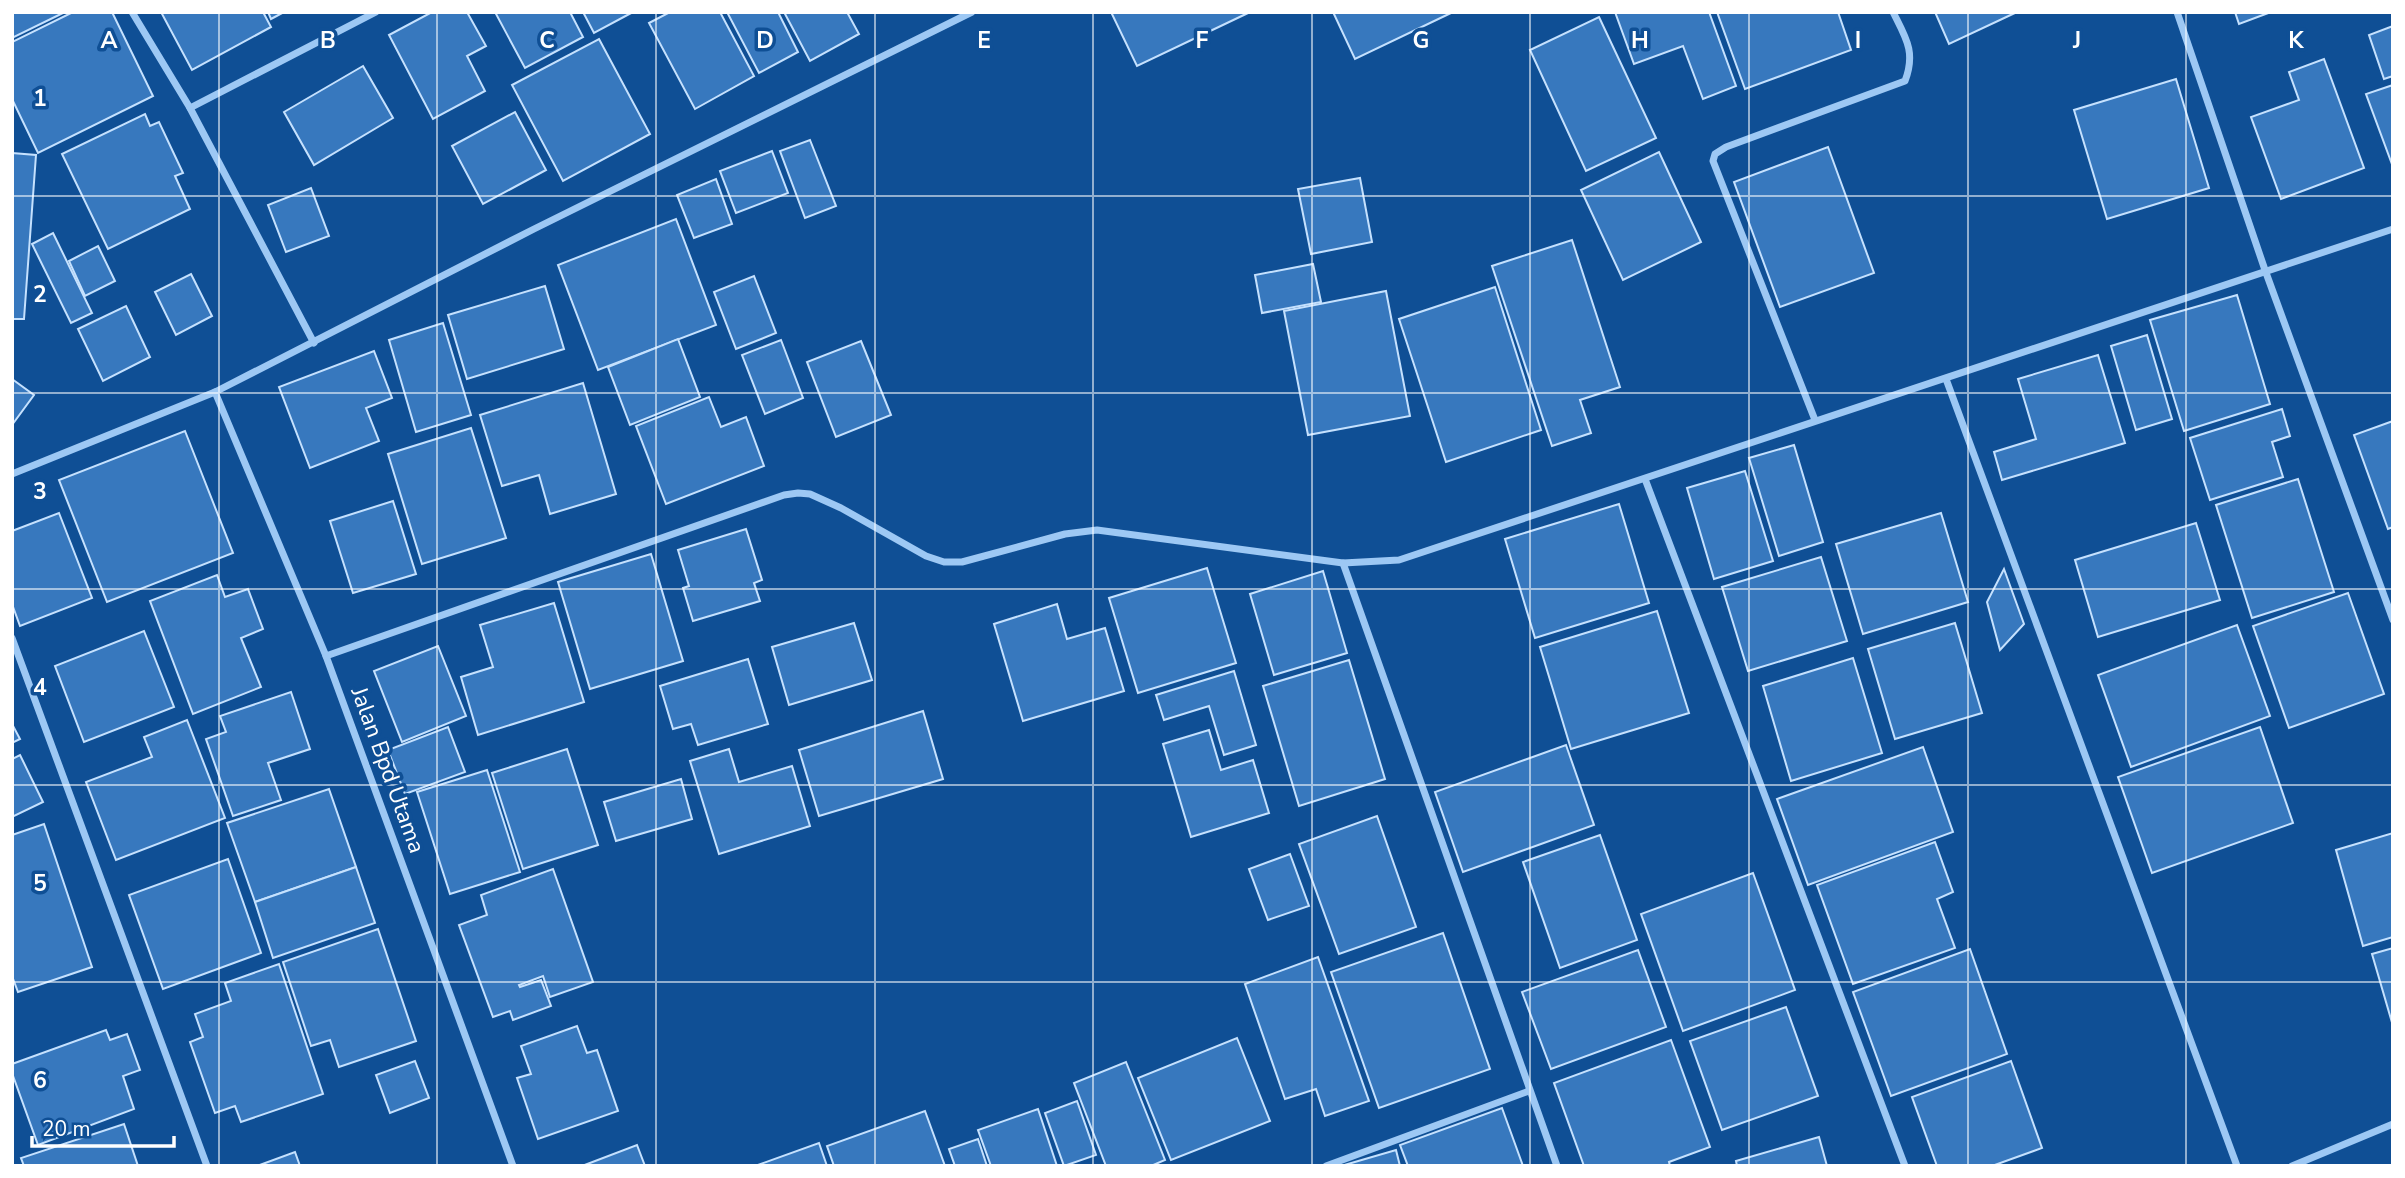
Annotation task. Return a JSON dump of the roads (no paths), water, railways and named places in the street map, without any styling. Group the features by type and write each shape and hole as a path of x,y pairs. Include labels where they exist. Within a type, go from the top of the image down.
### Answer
{"street":[{"path":"132,12 190,108 314,343"},
{"path":"190,108 376,12"},
{"path":"12,474 215,392 534,229 972,12"},
{"path":"1815,420 1713,161 1715,154 1726,147 1905,81 1911,66 1910,47 1893,12"},
{"path":"2177,12 2265,270 2393,620"},
{"path":"326,656 784,495 798,493 810,494 841,508 926,556 944,562 962,562 1065,534 1097,530 1343,563 1399,560 2393,229"},
{"path":"1946,379 2237,1166"},
{"name":"Jalan Bpd Utama","path":"215,392 326,656 513,1166"},
{"path":"1645,479 1905,1166"},
{"path":"1343,563 1557,1166"},
{"path":"12,638 207,1166"},
{"path":"1326,1166 1529,1091"},
{"path":"2292,1166 2393,1124"}]}
